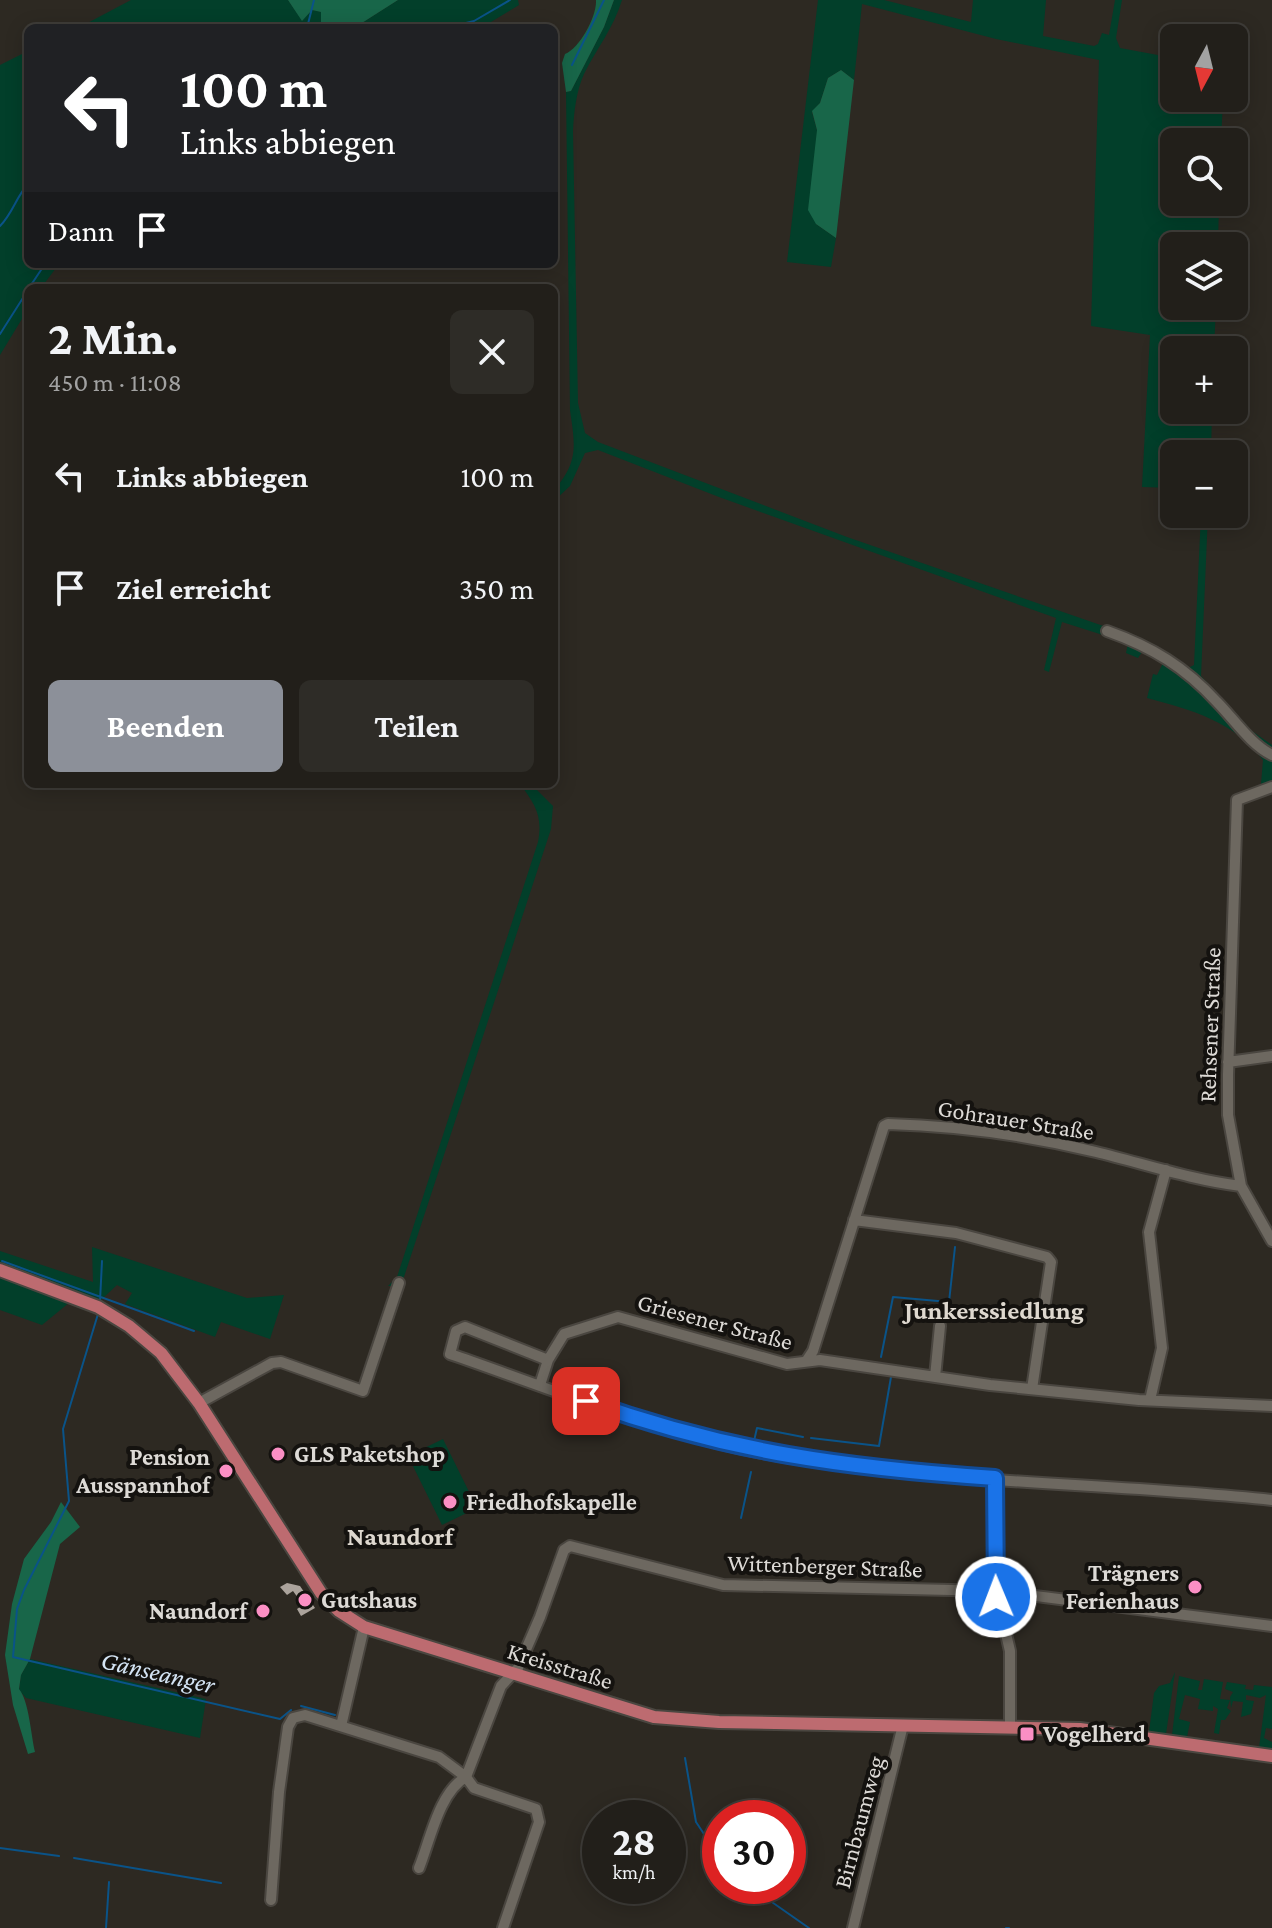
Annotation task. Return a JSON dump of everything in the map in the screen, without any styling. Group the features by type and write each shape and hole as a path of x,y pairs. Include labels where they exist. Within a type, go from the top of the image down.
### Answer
{"main road":[{"name":"Kreisstraße","path":"0,1270 83,1300 112,1314 161,1353 199,1403 321,1593 339,1611 364,1627 640,1714 667,1719 1102,1731 1272,1756"}],"street":[{"path":"1107,631 1138,642 1176,663 1272,755"},
{"name":"Rehsener Straße","path":"1272,787 1237,800 1228,1062 1228,1115 1241,1186 1272,1241"},
{"path":"1228,1062 1272,1056"},
{"name":"Gohrauer Straße","path":"807,1360 813,1351 884,1126 888,1124 971,1127 1094,1151 1209,1182 1241,1186"},
{"path":"1150,1400 1162,1348 1149,1232 1166,1170"},
{"path":"854,1220 956,1233 1047,1257 1051,1262 1032,1389"},
{"path":"199,1403 272,1363 281,1362 363,1391 399,1283"},
{"name":"Griesener Straße","path":"548,1360 564,1334 618,1317 787,1364 807,1360 1032,1389 1150,1400 1272,1406"},
{"path":"935,1377 940,1326"},
{"path":"540,1385 548,1360 465,1327 456,1331 450,1354 456,1356 540,1385 671,1430 760,1452 866,1467 1272,1500"},
{"path":"995,1478 996,1591 1010,1651 1010,1727"},
{"name":"Wittenberger Straße","path":"512,1675 540,1617 564,1550 570,1546 723,1585 996,1591 1272,1626"},
{"path":"341,1726 364,1627"},
{"path":"419,1868 443,1806 457,1782 466,1777 501,1686 512,1675"},
{"path":"271,1900 279,1792 288,1727 297,1715 439,1757 466,1777 474,1788 530,1806 539,1814 503,1928"},
{"name":"Birnbaumweg","path":"853,1928 903,1725"}],"green space":[{"path":"131,0 288,0 302,20 312,10 322,12 321,24 86,24"},
{"path":"288,0 398,0 360,24 321,24 321,12 312,10 302,21"},
{"path":"398,0 518,0 519,5 488,24 360,24"},
{"path":"596,0 614,0 604,27 571,91 566,92 562,63 565,54 571,51 586,31"},
{"path":"614,0 622,0 581,81 573,124 578,403 585,433 598,442 847,537 1138,638 1188,668 1194,665 1200,528 1207,528 1201,676 1252,731 1272,745 1272,782 1261,784 1263,760 1225,726 1147,698 1153,674 1157,675 1163,663 1142,652 1138,658 1126,653 1128,643 1062,622 1049,672 1044,670 1056,618 719,497 598,450 585,453 570,486 558,497 558,485 568,471 574,443 570,410 566,92 571,91 604,27"},
{"path":"818,0 884,0 971,22 973,0 1046,0 1043,36 1094,46 1102,33 1109,35 1115,0 1122,0 1116,38 1120,48 1160,55 1160,112 1222,112 1222,128 1160,128 1160,216 1219,216 1218,232 1160,232 1160,320 1215,320 1215,336 1160,336 1160,424 1212,424 1211,440 1160,440 1160,488 1142,487 1150,335 1091,326 1099,60 996,39 862,4 854,80 841,70 828,78 820,103 812,112 817,130 816,224 836,238 831,267 787,262"},
{"path":"24,53 24,268 56,268 44,284 24,284 24,316 0,355 0,65"},
{"path":"841,70 854,80 836,238 816,224 808,210 817,130 812,111 820,103 828,78"},
{"path":"523,788 535,788 553,806 551,829 401,1286 388,1286 397,1277 538,842 539,825 530,798"},
{"path":"92,1247 247,1298 284,1295 270,1339 221,1322 215,1337 125,1304 132,1293 117,1285 100,1301 81,1293 42,1325 0,1310 0,1251 93,1282"},
{"path":"443,1439 477,1508 442,1525 408,1456"},
{"path":"61,1502 80,1527 60,1544 30,1659 21,1675 19,1689 27,1710 35,1752 28,1754 13,1705 5,1655 12,1604 24,1559 51,1522"},
{"path":"30,1659 206,1699 200,1738 26,1698 19,1690 21,1675"},
{"path":"1175,1672 1166,1734 1149,1732 1154,1693 1159,1686 1170,1683"},
{"path":"1179,1676 1200,1681 1198,1690 1202,1690 1204,1679 1223,1682 1220,1699 1230,1700 1227,1708 1231,1711 1225,1720 1221,1720 1219,1734 1214,1733 1218,1709 1213,1706 1213,1711 1198,1709 1200,1699 1185,1695 1179,1719 1190,1722 1187,1737 1172,1735"},
{"path":"1227,1682 1246,1685 1245,1689 1253,1690 1254,1685 1272,1687 1272,1729 1266,1728 1264,1738 1272,1742 1272,1750 1259,1748 1266,1695 1260,1698 1246,1695 1246,1700 1254,1701 1251,1714 1241,1717 1243,1702 1233,1701 1231,1708 1233,1692 1225,1689"}],"building":[{"name":"Gutshaus","path":"287,1583 300,1586 315,1608 301,1616 297,1609 303,1605 293,1591 287,1595 280,1587"}],"waterway":[{"path":"308,24 314,0"},
{"path":"462,24 474,21 510,0"},
{"path":"572,65 604,0"},
{"path":"0,226 24,189"},
{"path":"32,284 42,268"},
{"path":"0,334 24,296"},
{"path":"881,1357 893,1297 949,1302 955,1247"},
{"path":"2,1261 194,1331"},
{"path":"100,1301 102,1261"},
{"path":"98,1314 63,1429 69,1501 17,1609 13,1657 280,1719 291,1710"},
{"path":"811,1438 879,1446 891,1377"},
{"path":"754,1441 757,1428 803,1437"},
{"path":"741,1518 751,1472"},
{"name":"Gänseanger","path":"301,1706 335,1715"},
{"path":"685,1758 696,1822 702,1831"},
{"path":"0,1848 59,1856"},
{"path":"74,1858 221,1883"},
{"path":"106,1928 109,1882"},
{"path":"775,1904 809,1928"}],"place":[{"name":"GLS Paketshop","path":"278,1454"},
{"name":"Pension Ausspannhof","path":"226,1471"},
{"name":"Friedhofskapelle","path":"450,1502"},
{"name":"Trägners Ferienhaus","path":"1195,1587"},
{"name":"Gutshaus","path":"305,1600"},
{"name":"Naundorf","path":"263,1611"},
{"name":"Vogelherd","path":"1027,1734"}],"district":[{"name":"Junkerssiedlung","path":"994,1310"},
{"name":"Naundorf","path":"400,1536"}],"route":[{"path":"586,1401 647,1423 760,1452 866,1467 995,1478 996,1597"}]}
